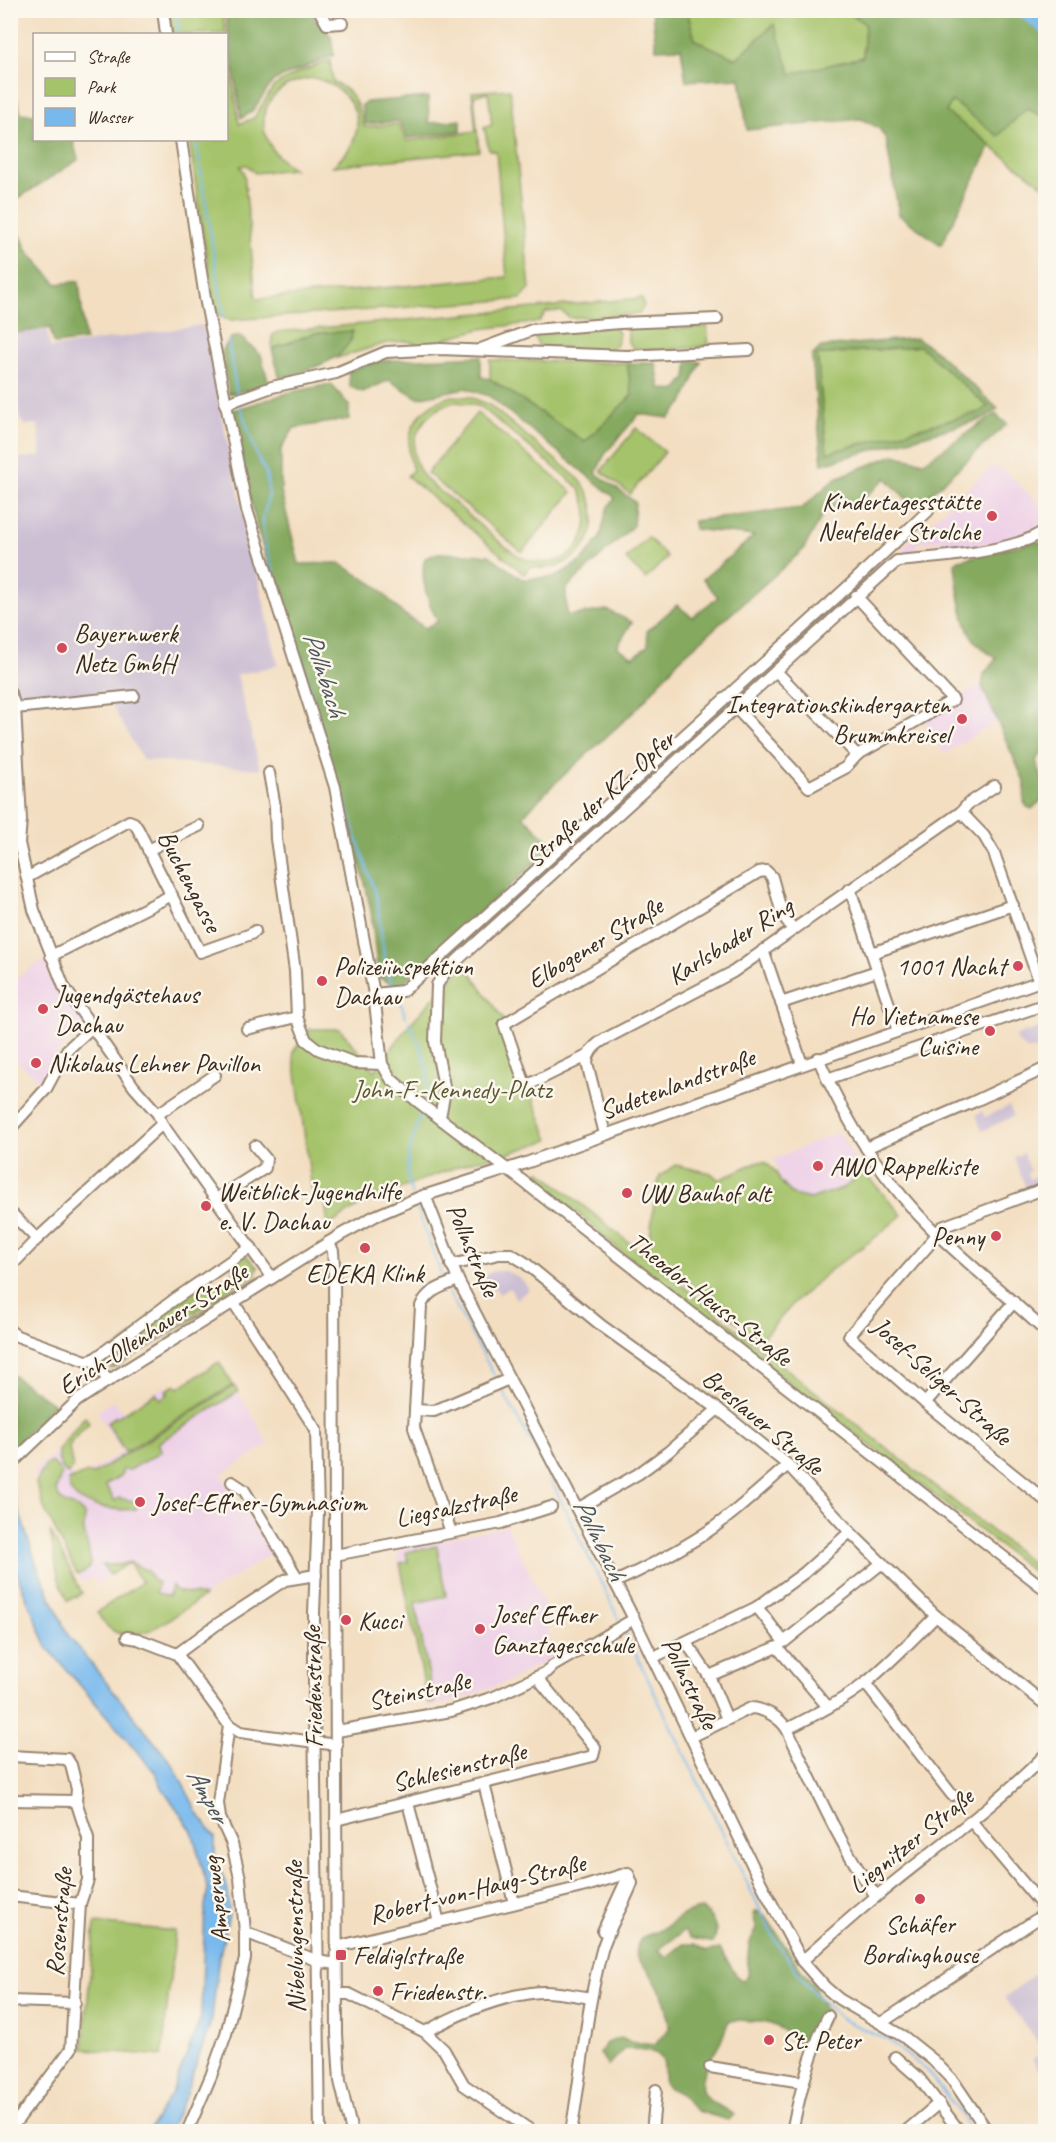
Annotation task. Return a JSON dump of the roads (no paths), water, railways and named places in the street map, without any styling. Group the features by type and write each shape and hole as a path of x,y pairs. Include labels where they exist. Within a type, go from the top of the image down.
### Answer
{"street":[{"path":"163,10 166,33"},
{"path":"319,10 327,24 342,22"},
{"path":"181,141 205,298 234,401 247,510 335,787 374,994 382,1064 354,1063 318,1050 306,1040 297,1017 295,971 269,773"},
{"path":"477,351 532,330 620,322 717,319"},
{"path":"234,401 272,387 336,373 386,352 440,350 627,356 749,350"},
{"path":"374,994 404,991 928,512"},
{"name":"Straße der KZ.-Opfer","path":"440,1117 445,1091 435,1042 437,985 446,971 897,561 945,557 1025,542 1046,529"},
{"path":"735,707 809,787 845,768 857,755 953,700 856,597"},
{"path":"776,671 857,755"},
{"path":"10,693 15,708 21,820 15,846 28,877 34,909 64,987 272,1278"},
{"path":"15,708 134,696"},
{"name":"Karlsbader Ring","path":"587,1056 598,1043 733,972 995,786"},
{"path":"961,812 990,844 1042,980"},
{"name":"Buchengasse","path":"28,877 129,821 134,823 138,829 200,952 255,931"},
{"path":"148,850 199,825"},
{"name":"Elbogener Straße","path":"587,1056 530,1083 524,1082 504,1024 759,872 766,871 772,877 782,914 793,929"},
{"path":"850,889 898,1031"},
{"path":"51,956 172,896"},
{"path":"872,953 1013,905"},
{"path":"763,950 802,1064"},
{"path":"781,1003 877,971"},
{"name":"Sudetenlandstraße","path":"329,1242 375,1216 423,1196 507,1169 1042,980"},
{"path":"827,1079 1046,1004"},
{"path":"247,1029 297,1017"},
{"path":"10,1129 46,1089 68,1050 92,1027"},
{"path":"587,1056 593,1093 605,1134"},
{"path":"818,1058 850,1124 892,1183 936,1233 1046,1332"},
{"name":"Theodor-Heuss-Straße","path":"382,1064 391,1079 417,1101 1046,1590"},
{"path":"866,1148 1046,1068"},
{"path":"10,1267 160,1119 215,1075"},
{"path":"216,1199 265,1168 266,1160 255,1146"},
{"path":"936,1233 950,1223 1046,1188"},
{"name":"Pollnstraße","path":"423,1196 451,1265 449,1284 502,1382 577,1509 615,1582 627,1623 654,1657 761,1883 802,1961 839,1999 904,2037 933,2060 954,2082 988,2132"},
{"path":"10,1212 37,1239"},
{"name":"Josef-Seliger-Straße","path":"936,1233 849,1336 926,1403 1046,1501"},
{"name":"Erich-Ollenhauer-Straße","path":"11,1465 78,1400 329,1242"},
{"name":"Friedenstraße","path":"329,1242 333,1251 334,1265 336,1964 340,2081 352,2132"},
{"name":"Erich-Ollenhauer-Straße","path":"93,1360 175,1299 251,1247"},
{"name":"Breslauer Straße","path":"451,1265 499,1254 511,1254 524,1262 602,1326 718,1409 788,1465 850,1532 936,1616 1046,1705"},
{"path":"449,1284 424,1298 421,1306 414,1428 451,1532"},
{"path":"926,1403 1014,1302"},
{"name":"Nibelungenstraße","path":"234,1303 316,1430 318,1512 315,1575 314,1741 320,2132"},
{"path":"10,1331 17,1336 86,1361 93,1360 108,1380"},
{"path":"415,1410 434,1412 502,1382"},
{"path":"577,1509 638,1474 668,1452 718,1409"},
{"path":"615,1582 652,1565 700,1537 742,1505 788,1465"},
{"path":"232,1482 244,1490 297,1577"},
{"name":"Liegsalzstraße","path":"335,1555 501,1523 551,1507"},
{"path":"654,1657 757,1607 804,1573 850,1532"},
{"path":"709,1676 781,1644 882,1563"},
{"path":"177,1654 216,1625 285,1580 315,1575"},
{"path":"757,1607 781,1644 828,1707"},
{"path":"787,1729 828,1707 865,1683 936,1616"},
{"name":"Steinstraße","path":"337,1731 451,1711 494,1697 537,1677 627,1623"},
{"path":"127,1637 177,1654 229,1725 240,1732 337,1745"},
{"path":"686,1642 709,1676 727,1719"},
{"name":"Schlesienstraße","path":"336,1820 593,1756 595,1748 537,1677"},
{"path":"865,1683 952,1795"},
{"path":"691,1737 751,1708 758,1708 781,1720 838,1838 876,1896"},
{"name":"Amperweg","path":"187,2132 226,2034 244,1959 245,1932 240,1878 232,1844 220,1818 218,1803 229,1725"},
{"name":"Liegnitzer Straße","path":"802,1961 876,1896 972,1822 1046,1754"},
{"name":"Rosenstraße","path":"10,1756 67,1759 71,1765 77,1789 76,1802 88,1838 88,1880 80,1904 75,2003 70,2049 10,2130"},
{"path":"484,1784 514,1903"},
{"path":"10,1800 76,1802"},
{"path":"408,1803 439,1922"},
{"path":"881,2024 1046,1911 972,1822"},
{"name":"Robert-von-Haug-Straße","path":"336,1947 629,1876 632,1883 602,1948 591,1998"},
{"path":"10,1896 80,1904"},
{"path":"245,1932 318,1961 336,1964"},
{"path":"425,2032 452,2017 471,2010 531,1993 554,1993 591,1998 571,2132"},
{"path":"337,1994 349,1994 425,2032 444,2050 464,2085 533,2132"},
{"path":"10,2001 75,2003"},
{"path":"792,2132 802,2082 814,2045 828,2016"},
{"path":"896,2057 919,2078 960,2132"},
{"path":"710,2067 802,2082"},
{"path":"652,2132 656,2090"},
{"path":"905,2132 939,2103"}],"water":[{"path":"10,1484 38,1569 68,1635 173,1765 198,1813 215,1837 215,1857 228,1890 229,1914 218,1964 212,2019 184,2099 169,2131 148,2131 172,2093 201,2017 205,1906 208,1889 192,1831 163,1789 154,1771 47,1647 11,1560"}],"waterway":[{"name":"Pollnbach","path":"176,10 179,33"},
{"path":"1024,10 1046,28"},
{"name":"Pollnbach","path":"196,141 224,318"},
{"name":"Pollnbach","path":"228,341 237,394"},
{"name":"Pollnbach","path":"239,403 258,458 266,473 269,495 263,518 264,541 319,719"},
{"name":"Pollnbach","path":"341,790 377,898 386,971 394,989"},
{"name":"Pollnbach","path":"397,994 406,1017"},
{"name":"Pollnbach","path":"409,1022 422,1051 427,1071 428,1081 424,1102"},
{"name":"Pollnbach","path":"412,1195 408,1173 409,1152 422,1111"},
{"name":"Pollnbach","path":"415,1203 444,1282"},
{"name":"Pollnbach","path":"446,1288 497,1380"},
{"name":"Pollnbach","path":"501,1388 541,1460 621,1623"},
{"name":"Pollnbach","path":"623,1628 774,1938 807,1986 843,2020 886,2039 925,2069 958,2110 972,2132"}],"place":[{"name":"Kindertagesstätte Neufelder Strolche","path":"992,516"},
{"name":"Bayernwerk Netz GmbH","path":"62,648"},
{"name":"Integrationskindergarten Brummkreisel","path":"962,719"},
{"name":"1001 Nacht","path":"1018,966"},
{"name":"Polizeiinspektion Dachau","path":"322,981"},
{"name":"Jugendgästehaus Dachau","path":"43,1009"},
{"name":"Ho Vietnamese Cuisine","path":"990,1031"},
{"name":"Nikolaus Lehner Pavillon","path":"36,1063"},
{"name":"AWO Rappelkiste","path":"818,1166"},
{"name":"UW Bauhof alt","path":"627,1193"},
{"name":"Weitblick-Jugendhilfe e. V. Dachau","path":"206,1206"},
{"name":"Penny","path":"996,1236"},
{"name":"EDEKA Klink","path":"365,1248"},
{"name":"Josef-Effner-Gymnasium","path":"140,1502"},
{"name":"Kucci","path":"346,1620"},
{"name":"Josef Effner Ganztagesschule","path":"480,1629"},
{"name":"Schäfer Bordinghouse","path":"920,1899"},
{"name":"Feldiglstraße","path":"341,1955"},
{"name":"Friedenstr.","path":"378,1991"},
{"name":"St. Peter","path":"769,2040"}],"park label":[{"name":"John-F.-Kennedy-Platz","path":"452,1089"}],"water label":[{"name":"Amper","path":"208,1795"}]}
